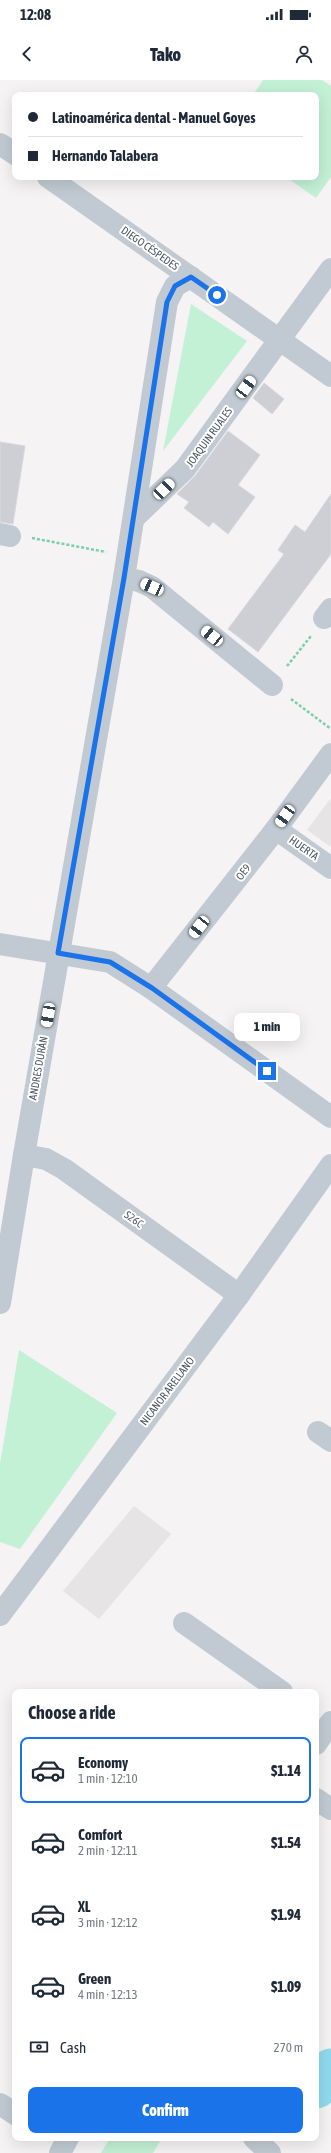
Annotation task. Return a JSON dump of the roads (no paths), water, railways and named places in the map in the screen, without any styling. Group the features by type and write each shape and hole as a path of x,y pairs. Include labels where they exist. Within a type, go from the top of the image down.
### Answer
{"street":[{"path":"0,144 12,152"},
{"name":"DIEGO CÉSPEDES","path":"52,180 331,376"},
{"name":"JOAQUIN RUALES","path":"134,518 185,469 331,270"},
{"name":"ANDRES DURÁN","path":"0,1303 58,953 128,556 167,302 175,286 191,277"},
{"path":"124,578 139,581 152,587 272,685"},
{"name":"OE9","path":"152,988 276,829 331,754"},
{"name":"HUERTA","path":"276,829 331,868"},
{"path":"0,944 110,962 152,988 331,1117"},
{"name":"S26C","path":"24,1154 46,1158 64,1169 239,1296"},
{"name":"NICANOR ARELLANO","path":"0,1615 239,1296 331,1165"},
{"path":"184,1623 278,1689"},
{"path":"319,1736 325,1721"},
{"path":"319,1800 331,1809"},
{"path":"0,2104 12,2112"},
{"path":"257,2141 270,2153"}],"waterway":[{"path":"319,2084 331,2070"}]}
